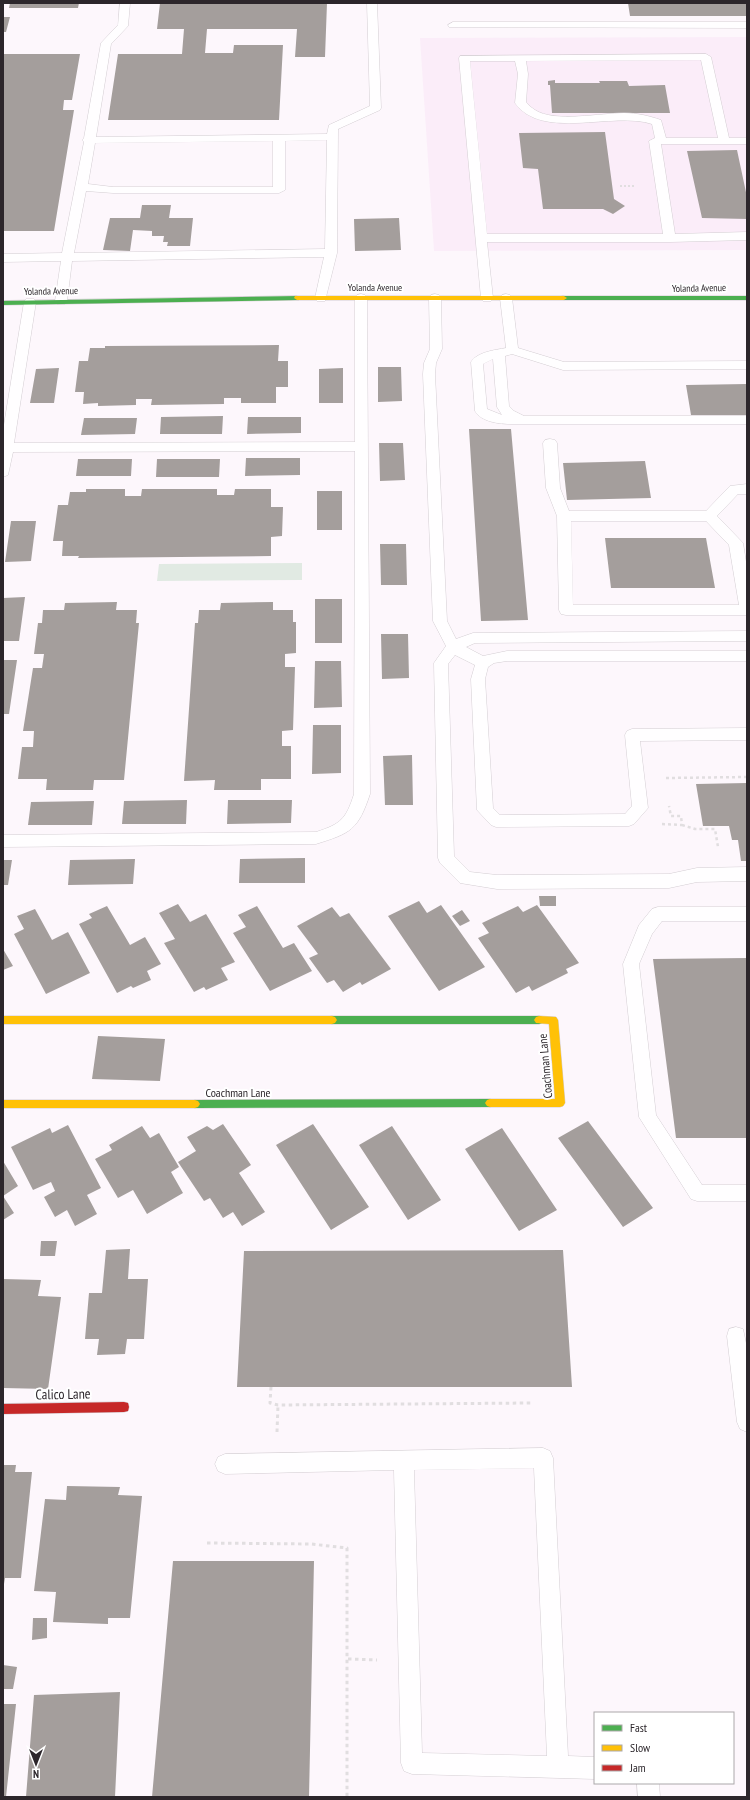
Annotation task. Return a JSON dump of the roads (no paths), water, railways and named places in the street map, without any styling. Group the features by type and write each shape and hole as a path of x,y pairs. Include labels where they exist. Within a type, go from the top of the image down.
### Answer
{"street":[{"name":"Yolanda Avenue","path":"3,303 259,298 747,298"},
{"name":"Coachman Lane","path":"3,1020 553,1020 560,1103 3,1104"},
{"name":"Calico Lane","path":"3,1409 124,1407"}],"lane":[{"path":"61,302 67,256 81,187 106,43 123,26 125,3"},
{"path":"321,298 331,253 333,127 376,108 372,3"},
{"path":"453,25 747,25"},
{"path":"487,298 464,58 706,57 724,141"},
{"path":"520,58 523,74 520,103 524,110 536,116 556,119 635,117 650,119 657,122 661,141"},
{"path":"88,140 333,137"},
{"path":"81,187 112,190 279,190 279,138"},
{"path":"670,238 655,141 724,141 746,145"},
{"path":"481,238 670,238 747,236"},
{"path":"3,258 331,253"},
{"path":"3,841 316,838 341,830 355,816 362,794 361,298"},
{"path":"435,298 436,349 430,364 429,374 440,621 454,647 483,663"},
{"path":"506,298 512,350"},
{"path":"3,472 5,448 30,302"},
{"path":"747,365 563,366 512,350 476,362 481,411 487,416 500,419 747,420"},
{"path":"499,354 504,407 509,414 523,420"},
{"path":"550,443 553,488 564,516 566,610 746,610 741,543 709,516 564,516"},
{"path":"5,448 361,446"},
{"path":"709,516 735,489 747,489"},
{"path":"747,636 473,638 454,647 441,663 446,858 466,878 497,882 669,881 697,875 747,874"},
{"path":"747,656 507,656 493,658 483,663 479,670 478,679 486,810 496,821 629,820 640,808 632,735 747,734"},
{"path":"747,914 658,914 644,930 632,964 648,1117 696,1193 747,1193"},
{"path":"736,1336 747,1422"},
{"path":"226,1464 543,1458 558,1766"},
{"path":"404,1460 412,1762 594,1768"},
{"path":"648,1784 649,1797"}]}
